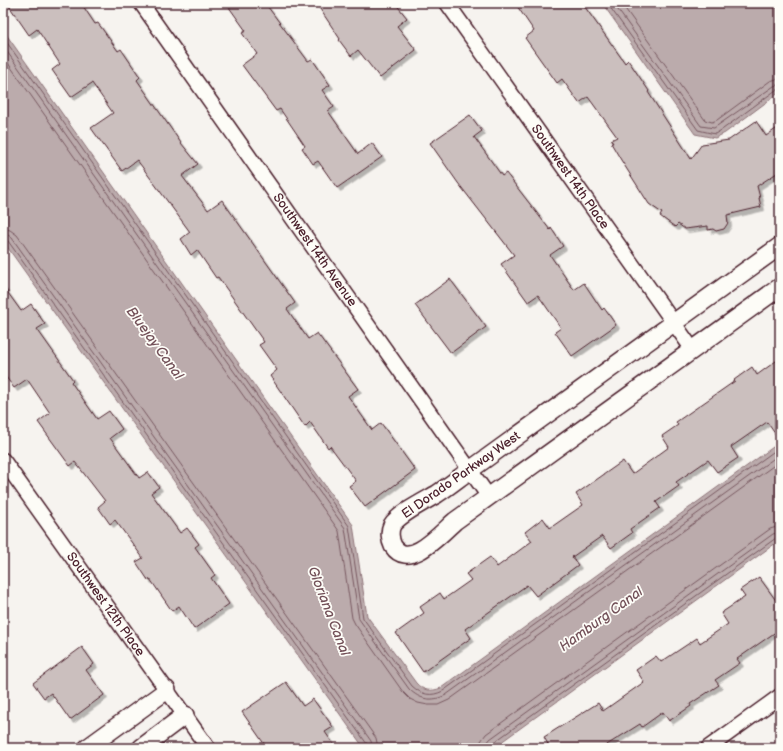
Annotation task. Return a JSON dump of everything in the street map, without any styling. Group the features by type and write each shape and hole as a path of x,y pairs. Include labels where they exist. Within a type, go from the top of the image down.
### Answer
{"street":[{"name":"Southwest 14th Avenue","path":"141,3 489,497"},
{"name":"Southwest 14th Place","path":"447,3 673,324 693,350"},
{"name":"El Dorado Parkway West","path":"780,246 439,493 398,518 391,526 390,532 395,549 406,555 416,553 425,548 455,521 780,287"},
{"name":"Southwest 12th Place","path":"3,460 208,748"},
{"path":"87,748 166,690"},
{"path":"708,748 780,696"},
{"path":"141,748 185,716"}],"water":[{"path":"602,3 780,3 780,92 725,133 715,138 695,134"},
{"path":"3,30 353,525 367,616 421,688 434,690 441,688 780,442 780,540 493,748 364,748 3,241"}],"building":[{"path":"7,3 81,3 95,24 98,23 118,51 121,49 140,77 137,80 181,143 198,164 182,176 208,210 222,200 295,303 287,309 308,339 317,333 358,389 348,396 372,430 381,423 415,470 365,507 349,486 356,481 330,446 328,448 310,422 305,427 270,376 277,370 259,345 264,342 197,250 191,255 181,239 190,232 137,160 122,171 91,128 113,113 92,83 71,97 52,70 60,64 37,29 29,35"},
{"path":"226,3 265,3 308,61 312,59 330,85 322,90 334,107 328,111 358,154 372,143 382,157 337,188 318,161 313,164 302,148 305,146 280,109 276,111 242,65 257,54 242,33 246,31"},
{"path":"316,3 395,3 407,18 397,26 416,50 380,78 358,50 351,56"},
{"path":"515,3 582,3 625,63 628,60 691,159 702,144 729,140 756,121 766,136 780,126 780,171 757,186 761,207 727,215 728,223 724,229 716,231 713,229 708,230 708,226 685,229 678,224 675,227 660,216 662,213 649,204 621,160 611,143 613,143 611,140 617,137 588,97 579,103 562,79 557,83 525,38 534,31"},
{"path":"470,115 482,131 474,137 502,176 506,173 550,230 551,228 563,246 550,255 574,290 584,283 602,310 604,308 616,325 572,356 555,332 561,328 538,295 528,302 501,264 514,255 458,183 430,143"},
{"path":"450,279 486,327 451,353 415,305"},
{"path":"3,286 21,311 31,304 45,324 37,329 73,380 71,382 97,419 109,411 122,429 110,438 139,478 148,472 159,487 151,493 180,533 187,528 199,544 195,547 215,575 211,578 229,604 194,629 179,606 172,611 150,579 148,580 136,562 143,558 115,520 110,524 98,507 105,501 75,462 70,466 38,422 50,413 27,379 14,388 3,373"},
{"path":"780,358 780,441 767,422 731,447 738,458 717,472 708,460 676,482 679,486 656,502 660,508 630,529 632,533 611,548 602,536 572,557 578,565 536,596 527,585 465,629 471,638 423,672 396,633 424,613 420,607 440,593 444,599 471,580 466,574 490,557 497,567 532,541 525,532 543,518 550,528 583,505 576,494 623,461 632,474 669,447 662,436 678,425 676,422 735,381 734,380 752,367 757,375"},
{"path":"759,577 780,606 780,629 737,659 740,663 715,680 719,685 690,704 691,706 669,721 663,712 642,727 640,724 602,748 550,748 544,737 598,703 603,711 644,682 636,670 656,656 661,662 697,638 700,643 728,624 721,613 745,597 740,590"},
{"path":"82,647 94,664 86,670 104,695 70,720 51,693 44,698 33,683"},
{"path":"286,682 303,706 313,699 333,727 325,732 336,748 267,748 242,712"}],"water label":[{"name":"Bluejay Canal","path":"155,343"},
{"name":"Gloriana Canal","path":"329,611"},
{"name":"Hamburg Canal","path":"601,619"}]}
